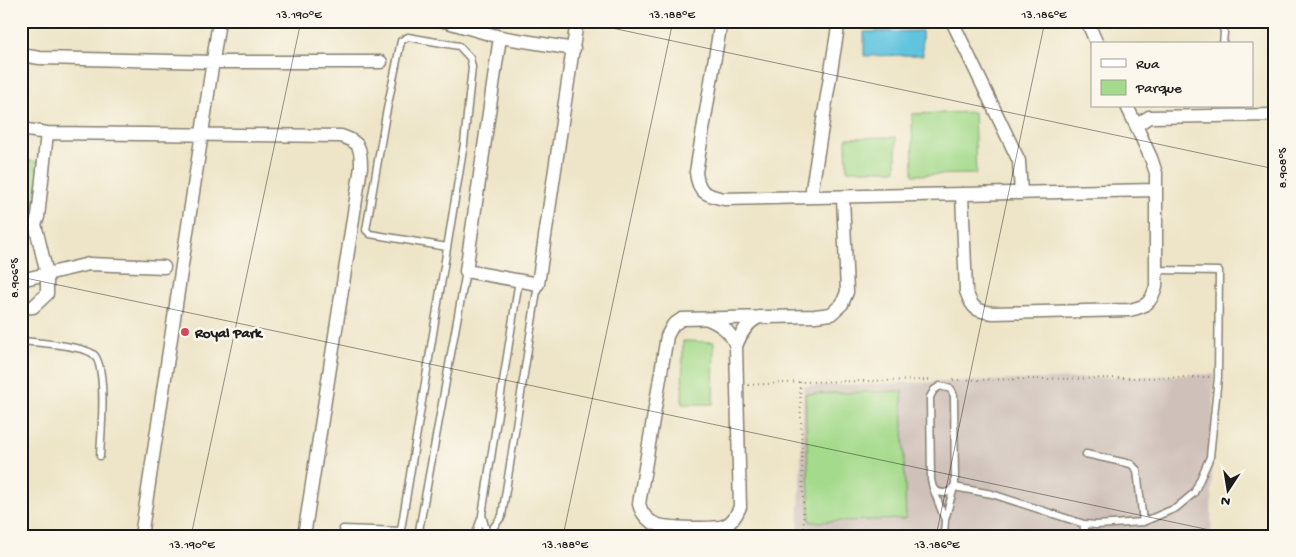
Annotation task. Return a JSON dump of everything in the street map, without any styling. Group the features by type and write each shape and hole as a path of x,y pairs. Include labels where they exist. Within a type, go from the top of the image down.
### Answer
{"street":[{"path":"141,536 214,62 218,21"},
{"path":"444,21 500,37 574,49"},
{"path":"500,37 466,271 538,284 577,21"},
{"path":"721,21 696,172 697,182 702,191 710,196 724,199 1156,190"},
{"path":"813,197 812,189 838,21"},
{"path":"952,21 1019,161 1021,193"},
{"path":"1087,21 1096,42"},
{"path":"21,55 40,58 214,62 381,62"},
{"path":"962,194 966,290 970,304 980,311 993,313 1130,310 1142,307 1152,299 1156,286 1156,173 1137,125 1128,108"},
{"path":"1137,125 1149,117 1220,111 1275,115"},
{"path":"21,129 47,133 341,136 350,139 358,145 361,151 361,167 304,536"},
{"path":"21,308 34,307 47,294 47,274 35,224 38,217 47,133"},
{"path":"759,317 751,321 745,328 736,346 740,507 737,515 725,526 695,531 676,531 650,522 641,511 639,504 667,336 673,325 682,319 831,314 842,304 847,292 843,197"},
{"path":"21,224 28,226 35,224"},
{"path":"21,280 89,264 164,266"},
{"path":"708,319 720,324 728,332 736,346"}],"lane":[{"path":"1221,21 1224,32 1222,42"},
{"path":"344,529 401,533 464,144 472,68 470,58 459,46 408,37 401,41 366,230 370,234 447,246"},
{"path":"954,487 992,494 1084,524 1104,525 1143,522 1176,508 1194,493 1210,458 1218,377 1219,271 1156,270"},
{"path":"418,536 466,271"},
{"path":"474,536 482,515 519,280"},
{"path":"487,535 502,516 538,284"},
{"path":"21,341 74,348 88,351 95,355 102,374 100,456"},
{"path":"944,536 945,520 955,484 954,396 950,389 944,386 934,390 930,397 931,480 945,520"},
{"path":"1086,454 1131,464 1137,470 1143,522"},
{"path":"933,488 943,494 948,493 954,487"},
{"path":"482,515 487,535"},
{"path":"1084,524 1084,536"}],"path":[{"path":"949,380 1218,377"},
{"path":"738,386 800,382 939,380"},
{"path":"800,382 804,536"}],"shaded area":[{"path":"1214,374 1211,536 798,536 804,386"}],"green space":[{"path":"974,112 976,174 913,175 912,114"},
{"path":"896,137 896,170 847,170 846,138"},
{"path":"21,159 42,163 33,220 21,219"},
{"path":"683,341 714,342 713,404 682,404"},
{"path":"902,391 906,519 810,522 805,394"}],"water":[{"path":"922,31 923,55 864,56 864,32"}],"place":[{"name":"Royal Park","path":"185,332"}]}
